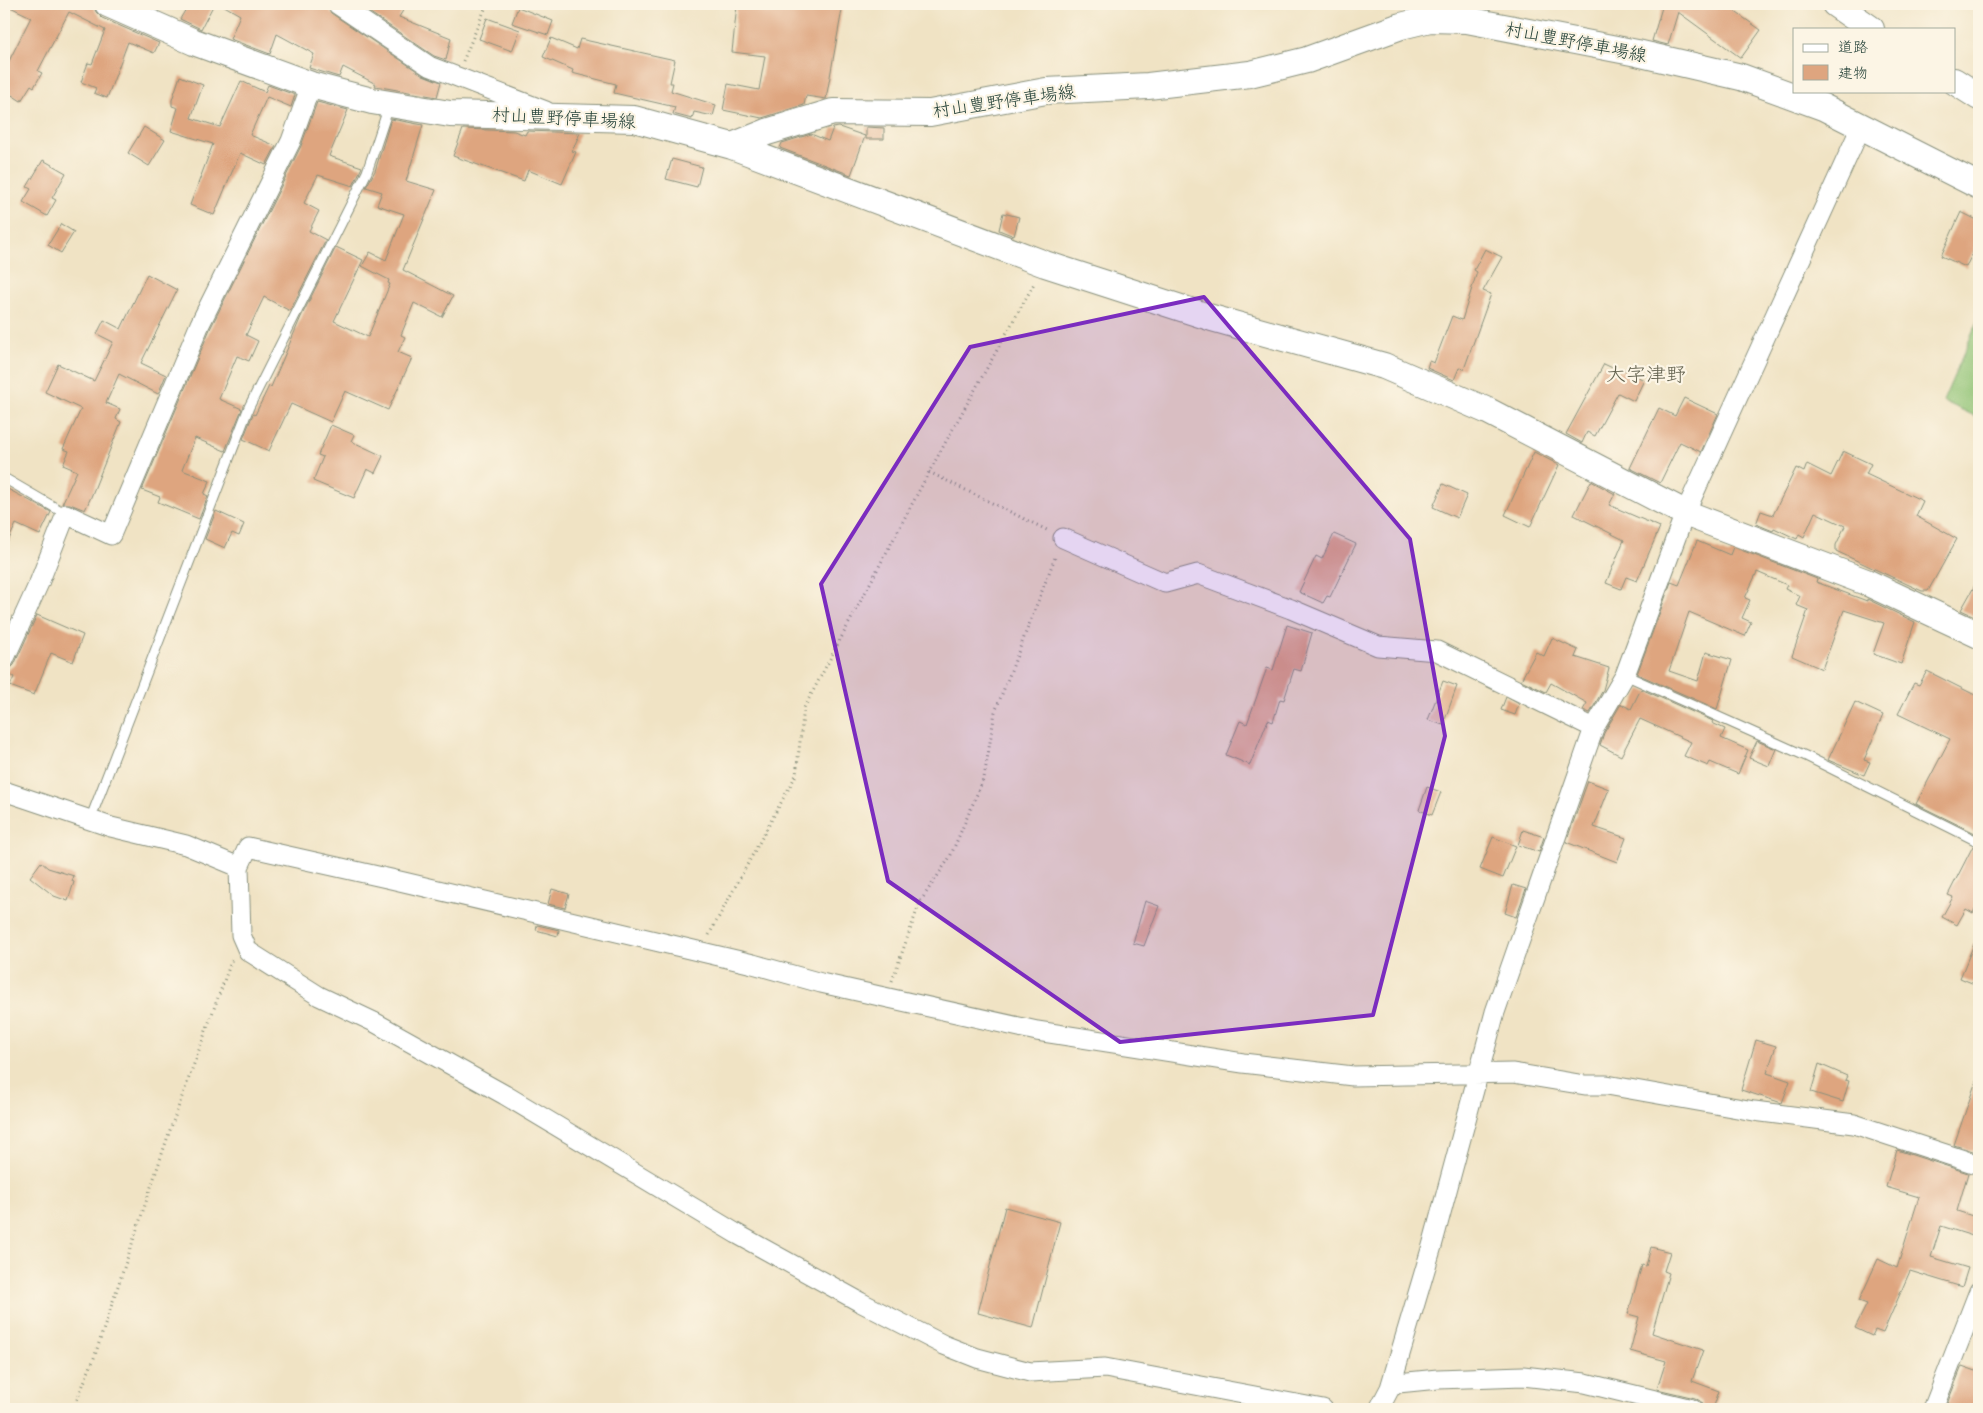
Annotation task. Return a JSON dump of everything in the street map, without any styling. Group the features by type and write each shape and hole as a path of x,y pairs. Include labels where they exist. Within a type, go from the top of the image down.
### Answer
{"main road":[{"name":"村山豊野停車場線","path":"108,4 194,42 312,85 390,104 450,114 634,119 732,146 767,132 833,112 930,113 1046,92 1148,86 1250,74 1307,60 1401,26 1430,19 1467,20 1628,51 1742,77 1823,107 1861,127 1886,137 1979,186"},
{"path":"1835,4 1870,28"},
{"path":"1956,82 1979,97"},
{"path":"732,146 1045,264 1212,318 1384,366 1488,411 1685,513 1866,582 1979,635"}],"street":[{"path":"337,4 430,66 456,78 558,116"},
{"path":"4,660 39,583 66,514 111,535 200,324 291,141 312,85"},
{"path":"1379,1409 1390,1388 1432,1246 1495,1012 1594,728 1625,674 1685,513 1861,127"},
{"path":"1063,538 1165,583 1198,574 1291,609 1378,646 1437,651 1594,728"},
{"path":"4,791 90,820 186,845 239,867"},
{"path":"1323,1409 1105,1368 1030,1372 977,1358 944,1345 833,1288 571,1137 538,1114 374,1022 319,996 248,951 241,935 239,867 248,848 391,879 886,998 1037,1031 1353,1076 1513,1073 1585,1085 1607,1085 1754,1111 1854,1124 1979,1165"},
{"path":"1933,1409 1979,1291"},
{"path":"1390,1388 1398,1383 1438,1379 1523,1376 1585,1383 1692,1409"}],"lane":[{"path":"90,820 249,407 367,172 390,104"},
{"path":"4,478 66,514"},
{"path":"1625,674 1808,757 1979,842"}],"path":[{"path":"456,78 487,4"},
{"path":"699,953 796,775 804,708 929,472 1045,264"},
{"path":"886,998 920,902 950,857 984,778 995,712 1063,538 929,472"},
{"path":"73,1409 93,1361 170,1130 241,935"}],"highlighted area":[{"path":"1204,297 1410,539 1445,736 1373,1015 1120,1042 888,881 821,584 970,347"}],"green space":[{"path":"1979,318 1979,418 1943,401"}],"building":[{"path":"4,4 93,4 96,12 102,18 159,43 154,53 128,42 107,98 94,93 96,88 81,82 88,63 92,64 105,30 69,12 38,71 42,73 34,87 31,85 21,101 4,90 4,61 8,63 31,17"},
{"path":"189,4 214,4 201,29 180,19"},
{"path":"221,4 326,4 331,13 423,75 441,82 437,97 375,86 376,84 343,67 339,77 309,68 314,54 277,34 270,54 230,39 240,15"},
{"path":"357,4 407,4 399,17 451,38 446,60 434,56"},
{"path":"774,4 843,4 826,99 806,96 804,105 762,118 723,110 728,84 759,90 765,56 732,52 737,5 773,9"},
{"path":"1663,4 1724,4 1761,30 1741,58 1678,12 1668,45 1652,41"},
{"path":"518,7 553,21 548,35 512,23"},
{"path":"487,18 520,30 512,51 479,39"},
{"path":"551,38 577,49 580,39 675,60 670,83 673,83 671,91 716,105 713,116 694,112 692,119 673,114 675,107 614,93 616,84 572,73 573,70 543,57"},
{"path":"180,76 203,85 191,118 220,127 241,81 265,92 268,85 295,95 291,107 267,97 250,135 276,146 266,165 240,153 214,215 190,205 213,144 171,131 178,108 172,106 172,100"},
{"path":"317,102 348,110 329,156 362,167 353,186 318,175 304,203 319,211 309,231 326,240 290,311 264,297 246,335 258,341 249,361 237,356 219,399 242,409 225,451 195,438 182,470 210,481 204,494 208,496 199,519 158,502 160,497 142,490 210,329 301,146"},
{"path":"391,119 423,125 406,181 436,190 403,270 453,296 442,317 414,303 401,335 405,337 398,352 412,358 388,410 345,391 331,422 291,404 269,451 243,439 253,414 255,415 269,386 271,387 301,317 336,247 363,260 334,321 368,337 390,284 388,283 389,280 362,266 370,252 386,260 404,214 377,205 382,192 366,187 375,171"},
{"path":"144,127 165,140 149,166 128,153"},
{"path":"839,127 865,136 851,175 780,148 782,143 811,134 828,141 833,128"},
{"path":"866,127 884,128 884,139 866,139"},
{"path":"463,129 514,131 525,135 527,131 580,133 572,151 576,152 562,184 528,170 524,181 453,156"},
{"path":"672,159 702,167 697,187 666,179"},
{"path":"43,160 66,173 52,198 56,200 47,216 23,202 31,189 27,187"},
{"path":"1961,212 1979,221 1979,239 1966,267 1941,256"},
{"path":"1003,213 1019,217 1014,236 999,230"},
{"path":"61,224 74,232 61,253 48,245"},
{"path":"1485,249 1502,257 1483,291 1491,294 1464,369 1459,368 1454,380 1427,368 1429,361 1434,363 1452,316 1462,320 1477,272 1474,270"},
{"path":"147,274 177,290 141,363 166,375 158,394 119,374 106,403 120,409 116,419 121,422 91,497 85,510 70,504 62,504 77,471 63,465 69,451 63,449 81,409 45,392 58,364 94,381 113,342 97,334 104,320 121,329"},
{"path":"1604,364 1621,372 1623,369 1644,380 1634,401 1618,393 1595,436 1587,432 1582,443 1566,434"},
{"path":"1684,398 1718,414 1701,452 1680,442 1660,483 1630,468 1659,408 1675,416"},
{"path":"331,425 354,435 351,441 383,456 375,473 367,469 354,498 313,481 323,457 318,455"},
{"path":"1843,451 1871,464 1866,474 1923,501 1916,516 1957,539 1928,591 1922,591 1836,551 1836,545 1845,526 1815,512 1804,537 1799,534 1797,539 1774,528 1773,531 1756,524 1761,511 1773,515 1796,468 1804,472 1807,464 1831,476"},
{"path":"1534,452 1559,465 1530,527 1505,515"},
{"path":"1591,481 1615,494 1609,505 1660,527 1637,581 1626,577 1621,589 1606,583 1624,540 1574,515"},
{"path":"1443,484 1467,495 1457,518 1433,507"},
{"path":"4,487 51,512 40,535 16,524 4,550"},
{"path":"216,511 244,524 239,536 232,533 225,548 205,539"},
{"path":"1334,534 1356,544 1330,597 1327,596 1323,603 1299,592 1316,556 1322,559"},
{"path":"1697,541 1730,555 1733,547 1817,579 1816,582 1867,601 1867,599 1915,622 1901,664 1873,654 1884,623 1844,610 1822,669 1792,656 1808,610 1796,605 1800,596 1785,589 1787,585 1757,572 1745,598 1750,600 1742,618 1751,622 1745,636 1689,612 1669,671 1698,681 1706,652 1732,660 1717,709 1637,674 1671,582 1679,585"},
{"path":"1979,578 1979,618 1961,610"},
{"path":"37,615 83,635 73,662 51,653 34,695 10,686 14,677 5,673 14,665"},
{"path":"1287,625 1312,633 1301,671 1294,669 1284,700 1280,699 1273,722 1268,720 1250,765 1226,755 1240,721 1247,724 1267,668 1273,670"},
{"path":"1552,638 1578,650 1575,657 1609,668 1603,690 1590,713 1583,710 1587,703 1551,683 1546,692 1521,680 1536,652 1544,656"},
{"path":"1927,671 1979,697 1979,835 1916,804 1950,739 1898,714 1914,683 1919,685"},
{"path":"1443,681 1457,686 1443,725 1428,720"},
{"path":"1641,689 1713,721 1712,723 1725,729 1721,738 1748,750 1738,774 1710,762 1708,766 1684,756 1691,742 1640,719 1621,756 1600,745 1604,733 1621,704 1631,709"},
{"path":"1506,697 1519,704 1515,715 1501,710"},
{"path":"1855,702 1883,715 1864,760 1870,762 1864,775 1828,760"},
{"path":"1757,741 1776,749 1769,766 1749,758"},
{"path":"1588,781 1609,789 1594,827 1626,838 1617,862 1566,842"},
{"path":"1427,787 1441,792 1432,815 1419,810"},
{"path":"1523,830 1544,837 1539,852 1518,845"},
{"path":"1493,837 1516,846 1503,878 1480,869"},
{"path":"1973,846 1979,848 1979,901 1973,913 1966,909 1957,925 1942,917 1953,897 1948,895"},
{"path":"41,862 48,868 74,876 68,901 54,896 30,877"},
{"path":"1513,885 1526,889 1516,917 1505,913"},
{"path":"552,889 569,894 565,908 548,904"},
{"path":"1145,901 1159,906 1144,946 1133,943"},
{"path":"537,925 559,930 558,936 536,930"},
{"path":"1979,932 1979,986 1960,978"},
{"path":"1756,1040 1776,1046 1767,1073 1790,1081 1782,1103 1741,1090"},
{"path":"1819,1064 1847,1076 1845,1080 1849,1081 1843,1102 1811,1092"},
{"path":"1977,1078 1979,1078 1979,1153 1954,1145"},
{"path":"1897,1150 1968,1173 1957,1211 1979,1218 1979,1238 1941,1226 1931,1257 1968,1268 1962,1287 1910,1271 1883,1333 1875,1330 1872,1336 1855,1328 1867,1304 1859,1301 1878,1259 1897,1268 1919,1197 1886,1187"},
{"path":"1005,1207 1060,1222 1033,1328 978,1313"},
{"path":"1651,1247 1670,1252 1664,1271 1669,1273 1652,1333 1703,1350 1692,1381 1719,1391 1713,1409 1703,1407 1700,1401 1695,1398 1657,1389 1666,1361 1630,1351 1639,1317 1628,1314 1642,1265 1646,1266"},
{"path":"1962,1366 1979,1372 1979,1397 1975,1409 1945,1409"}],"district":[{"name":"大字津野","path":"1646,374"}]}
